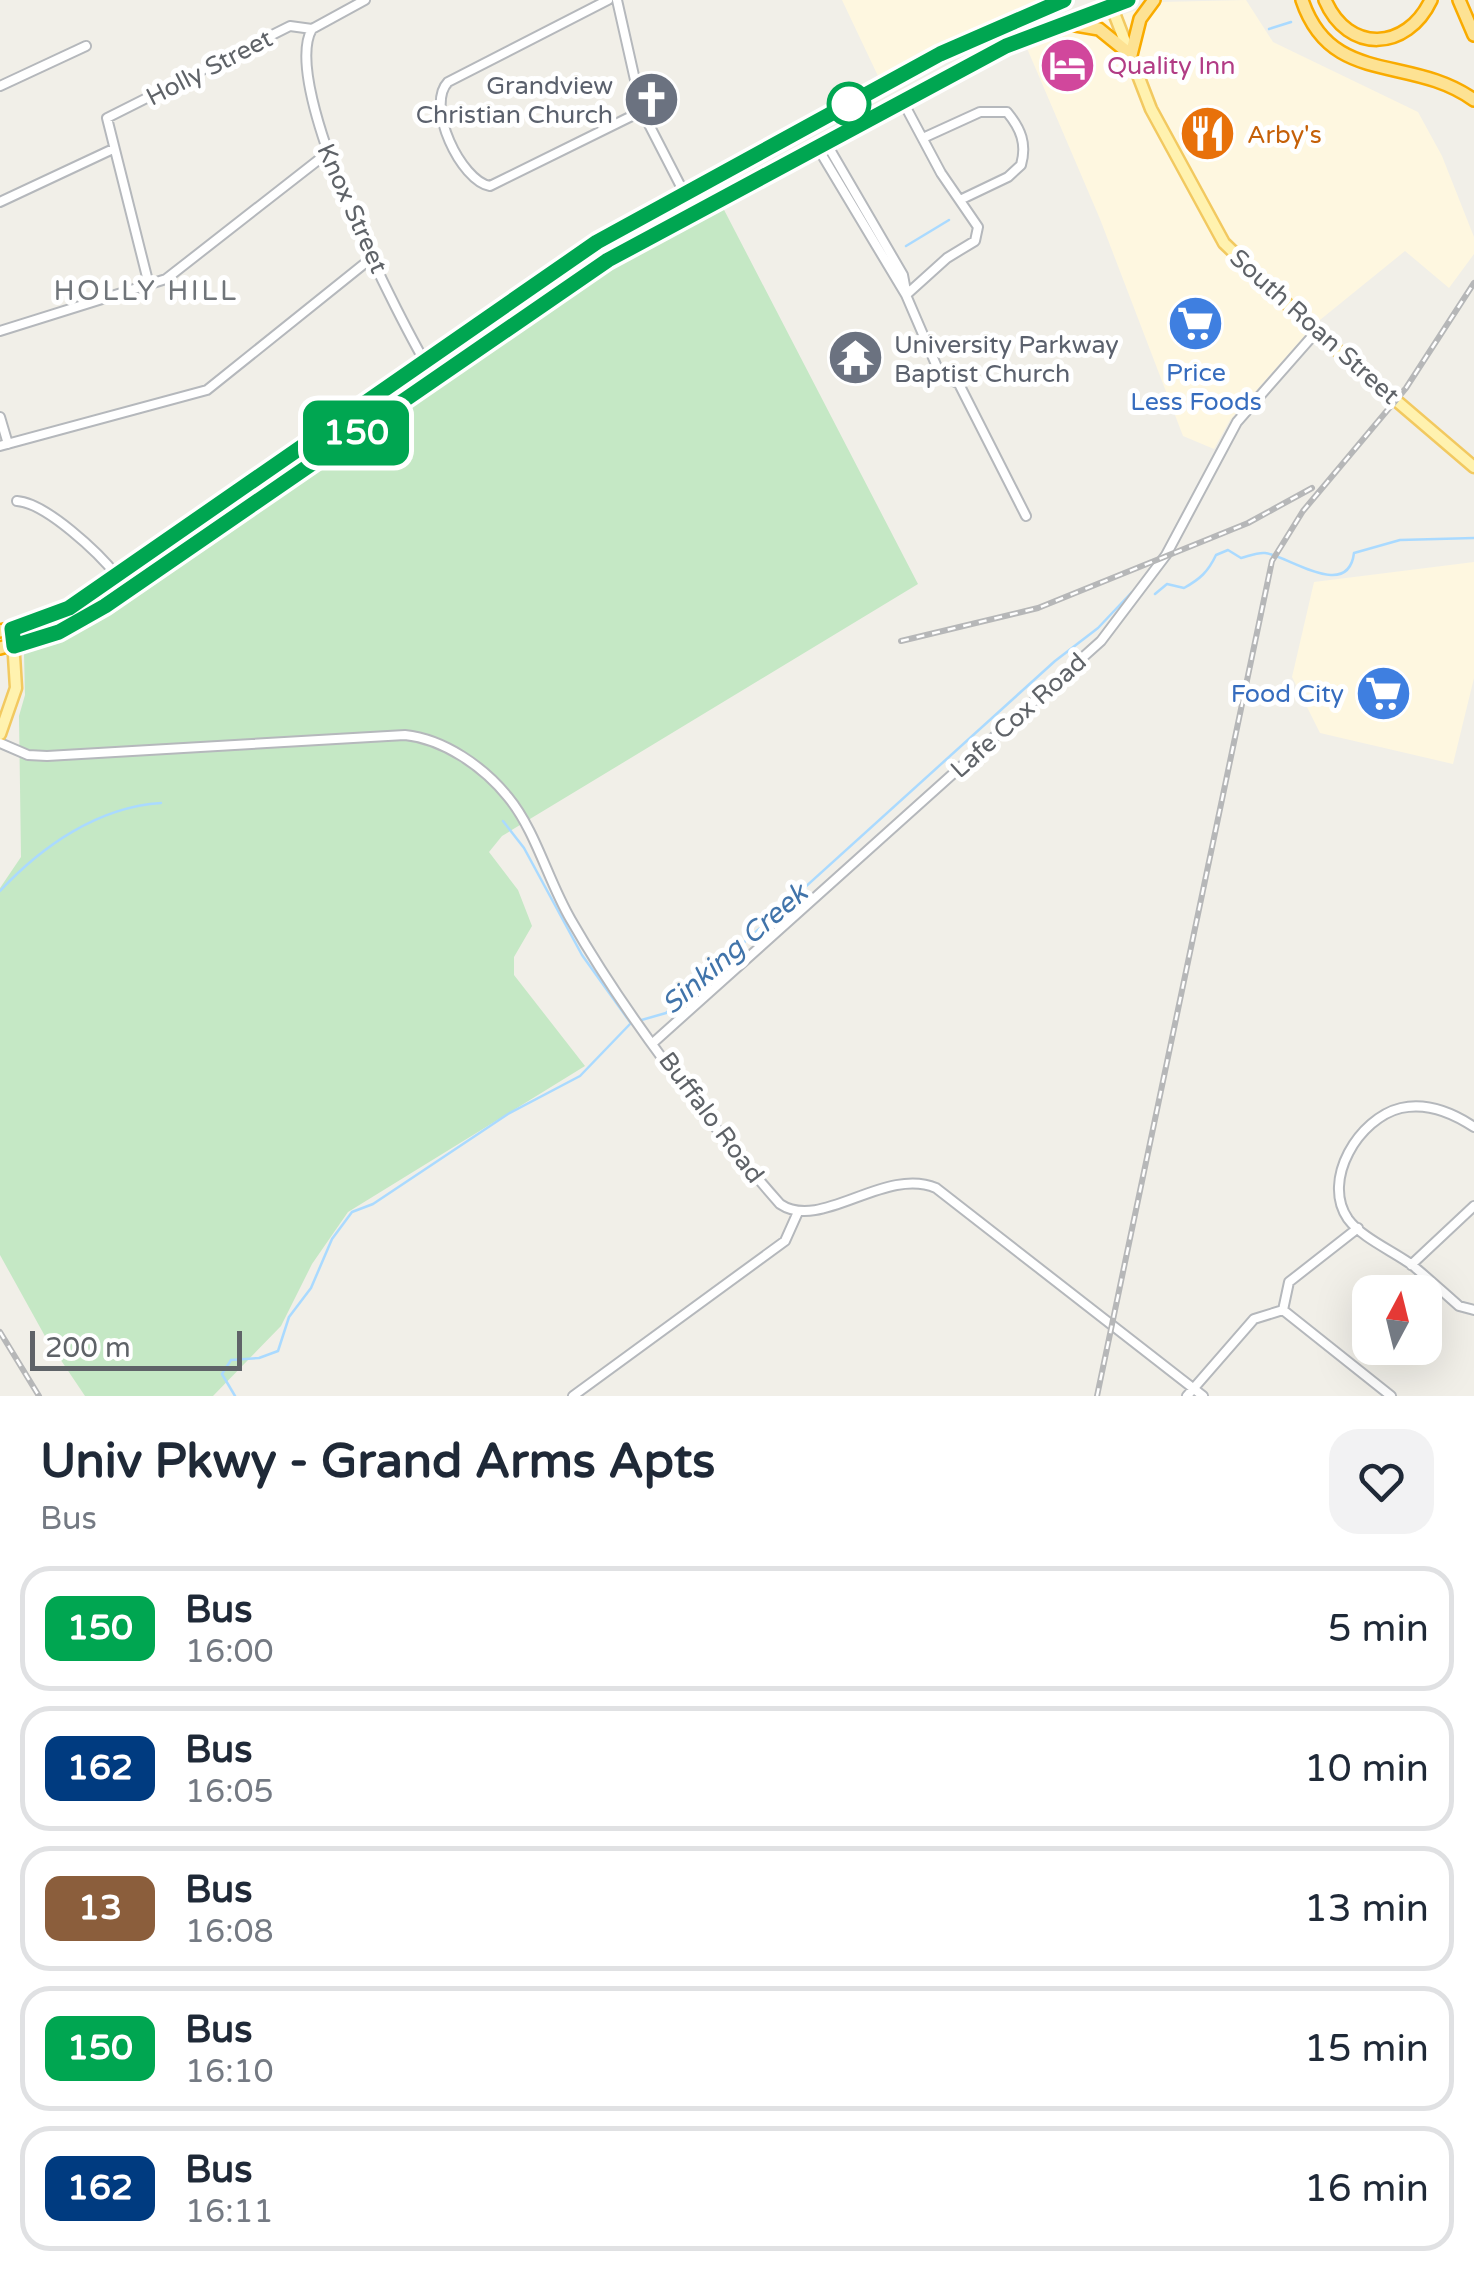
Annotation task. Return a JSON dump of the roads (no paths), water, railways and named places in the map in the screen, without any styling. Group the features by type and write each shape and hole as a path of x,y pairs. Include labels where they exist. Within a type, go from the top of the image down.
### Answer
{"highway":[{"path":"6,630 54,616 116,576 597,242 982,33 1064,0"},
{"path":"0,648 87,618 562,292 694,212 901,98 1057,24 1128,0"},
{"path":"1057,24 1092,26 1131,54 1140,19 1154,0"},
{"path":"1302,0 1313,28 1339,54 1426,75 1474,100"},
{"path":"1325,0 1344,28 1360,38 1380,42 1412,29 1431,0"},
{"path":"1459,0 1474,35"},
{"path":"892,80 901,98"},
{"path":"778,143 788,160"},
{"path":"551,274 562,292"},
{"path":"271,467 282,484"}],"main road":[{"name":"South Roan Street","path":"1110,3 1168,144 1224,243 1316,332 1474,468"},
{"path":"0,734 14,701 14,646 6,630"}],"street":[{"name":"Holly Street","path":"113,149 106,118 290,26 312,29 365,0"},
{"path":"608,0 448,82 439,95 438,111 469,174 490,186 642,110"},
{"path":"617,0 642,110 694,212"},
{"name":"Knox Street","path":"312,29 305,45 306,69 326,154 435,379"},
{"path":"0,86 86,46"},
{"path":"901,98 941,172 978,226 975,242 948,258 906,295"},
{"path":"923,138 980,112 1007,112 1015,122 1024,143 1022,166 962,199"},
{"path":"820,142 906,295 940,374 960,384 1026,516"},
{"path":"0,202 113,149 150,285"},
{"path":"0,332 166,279 326,154"},
{"path":"0,417 4,445 206,390 374,256"},
{"name":"Lafe Cox Road","path":"654,1042 1101,641 1166,555 1236,422 1316,332"},
{"path":"17,501 50,516 100,556 116,576"},
{"name":"Buffalo Road","path":"0,743 28,755 47,756 406,735 430,740 458,754 512,802 572,923 628,1005 771,1194 798,1212"},
{"path":"1474,1128 1454,1114 1429,1107 1401,1108 1364,1130 1350,1147 1339,1190 1349,1220 1459,1306 1474,1310"},
{"path":"572,1396 785,1241 798,1212 899,1184 928,1185 1190,1393 1202,1396"},
{"path":"1411,1265 1474,1206"},
{"path":"1283,1310 1290,1282 1358,1228"},
{"path":"1190,1393 1254,1319 1283,1310"},
{"path":"1283,1310 1391,1396"}],"waterway":[{"path":"1269,29 1291,22"},
{"path":"906,246 949,220"},
{"name":"Sinking Creek","path":"1155,594 1167,584 1184,588 1190,585 1207,571 1216,555 1228,550 1241,558 1265,553 1330,575 1341,574 1349,567 1354,553 1400,540 1474,538"},
{"name":"Sinking Creek","path":"235,1396 222,1374 231,1360 259,1358 278,1351 289,1317 311,1288 332,1239 352,1212 373,1204 508,1114 580,1076 631,1023 666,1013 1055,661 1098,628 1132,592"},
{"path":"0,891 53,844 93,821 115,812 161,803"},
{"path":"503,821 524,848 582,955 630,1022"}],"railway":[{"path":"1097,1396 1272,561 1303,511 1406,388 1474,283"},
{"path":"901,641 1038,608 1248,523 1312,488"},
{"path":"0,1332 39,1396"}],"place":[{"name":"Quality Inn","path":"1068,65"},
{"name":"Grandview Christian Church","path":"652,99"},
{"name":"Arby's","path":"1208,134"},
{"name":"Price Less Foods","path":"1196,323"},
{"name":"University Parkway Baptist Church","path":"855,358"},
{"name":"Food City","path":"1383,693"}],"district":[{"name":"HOLLY HILL","path":"146,290"}]}
